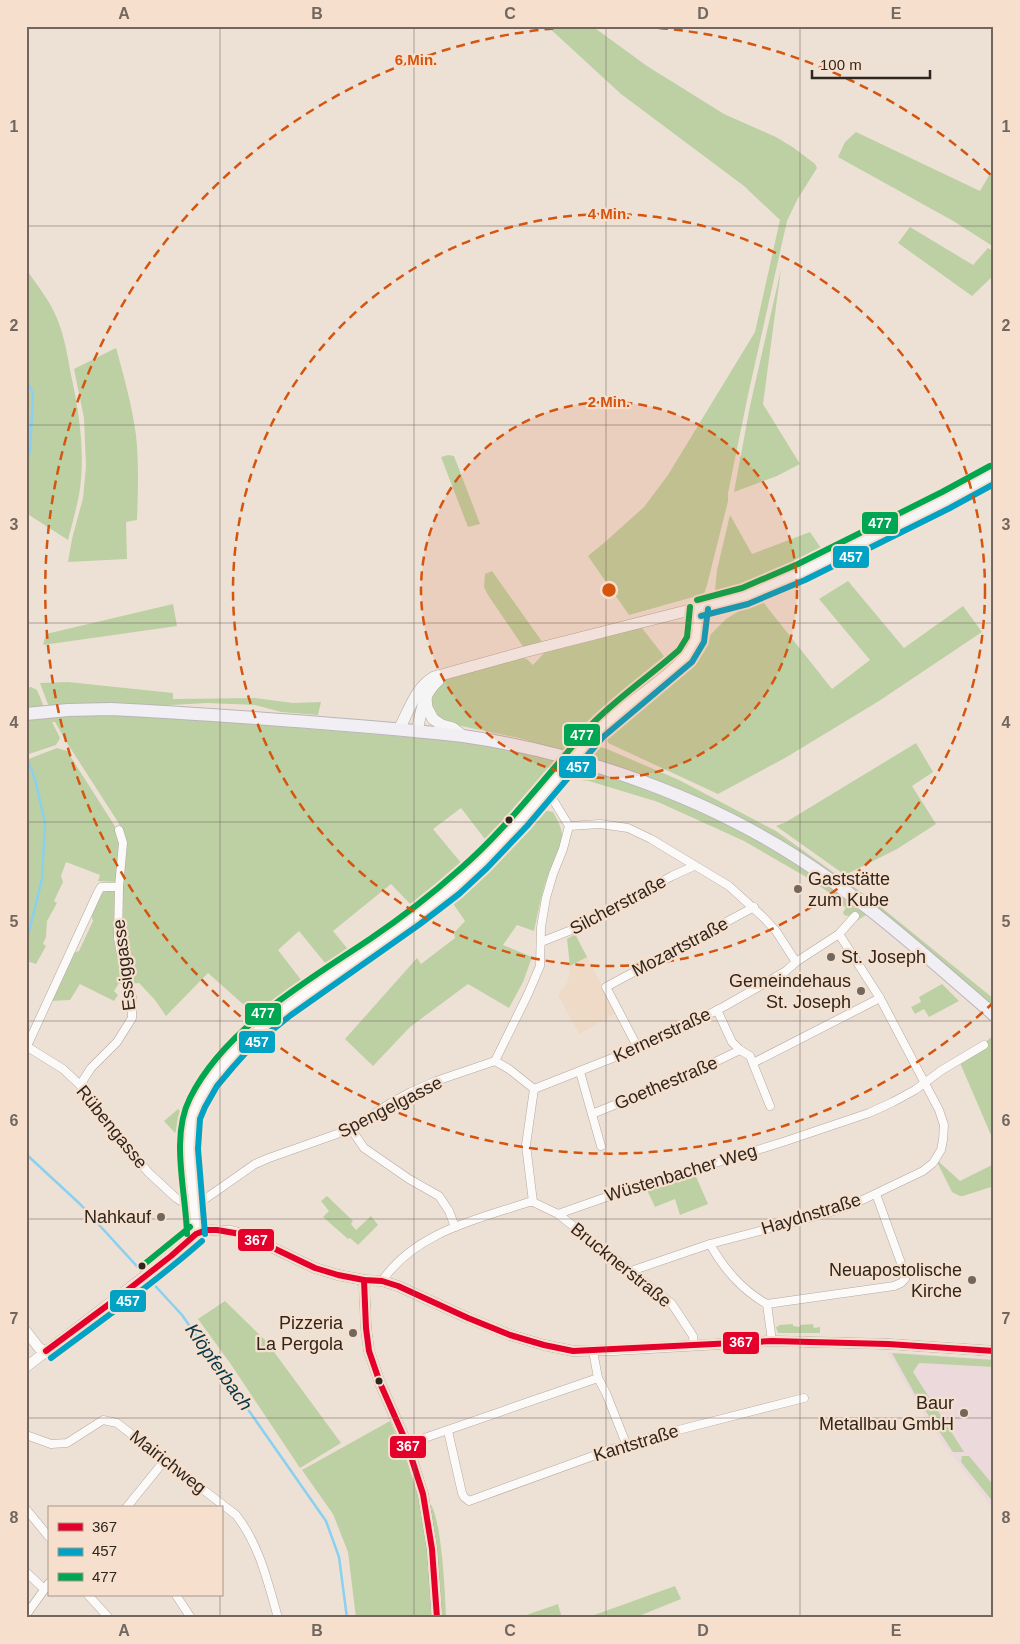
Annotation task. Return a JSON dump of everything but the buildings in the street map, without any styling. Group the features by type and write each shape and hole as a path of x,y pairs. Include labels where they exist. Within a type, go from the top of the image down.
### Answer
{"main road":[{"path":"399,729 417,693 434,677 515,654 745,596 802,572 994,474"},
{"path":"417,731 426,695 433,685 450,674"},
{"path":"426,695 427,708 433,719 442,725 453,728 463,736"},
{"path":"26,714 68,710 111,709 399,729 463,736 540,751 603,769 672,793 725,817 775,844 845,890 910,942 994,1014"}],"street":[{"path":"196,1234 196,1206 190,1163 189,1132 196,1104 217,1071 255,1033 300,997 386,938 453,887 485,858 515,827 599,730 686,656 696,640 699,608"},
{"path":"533,1202 526,1145 534,1089 509,1069 495,1061 540,966 541,927 546,898 569,826 546,791"},
{"path":"569,826 600,824 628,828 651,839 729,886 754,907 776,932 796,962"},
{"name":"Essiggasse","path":"80,1086 91,1068 117,1042 132,1018 132,997 118,938 119,888 123,843 119,830"},
{"name":"Silcherstraße","path":"540,942 574,929 694,866"},
{"path":"26,1046 98,892 101,887 119,888"},
{"name":"Mozartstraße","path":"638,1048 606,987 754,907"},
{"name":"Kernerstraße","path":"534,1089 638,1048 717,1010 786,971 796,962 839,934 856,916"},
{"name":"Haydnstraße","path":"631,1271 710,1244 825,1214 854,1204 923,1171 933,1163 941,1150 944,1140 944,1125 939,1110 880,998 839,934"},
{"path":"753,1063 880,998"},
{"path":"717,1010 732,1042 750,1056 770,1106"},
{"name":"Wüstenbacher Weg","path":"558,1214 869,1113 925,1084 942,1070 984,1045"},
{"name":"Rübengasse","path":"26,1046 63,1068 80,1086 107,1125 149,1173 176,1198 196,1206"},
{"name":"Goethestraße","path":"592,1114 686,1076 740,1050"},
{"name":"Spengelgasse","path":"196,1206 243,1172 269,1158 286,1150 351,1129 411,1092 495,1061"},
{"path":"580,1072 601,1146"},
{"path":"351,1129 364,1148 439,1196 449,1211 456,1227"},
{"path":"710,1244 718,1258 750,1294 767,1304 894,1286 905,1279 905,1274 876,1194"},
{"path":"382,1281 391,1268 415,1247 429,1238 456,1227 529,1202 533,1202 558,1214"},
{"name":"Brucknerstraße","path":"558,1214 672,1304 694,1336 694,1346"},
{"path":"26,1367 145,1276 196,1234 206,1230 246,1235 315,1268 338,1275 382,1281 398,1286 510,1335 572,1351 772,1341 888,1344 994,1351"},
{"path":"364,1280 369,1351 382,1388 407,1444 423,1494 432,1549 437,1618"},
{"path":"767,1304 772,1341"},
{"path":"26,1331 39,1348 46,1351"},
{"path":"593,1351 598,1378 627,1446"},
{"path":"407,1444 598,1378"},
{"name":"Kantstraße","path":"448,1431 464,1497 466,1500 472,1501 615,1448 804,1398"},
{"name":"Mairichweg","path":"26,1435 52,1444 66,1443 103,1420 116,1422 236,1514 245,1526 265,1572 278,1618"},
{"path":"128,1506 165,1460"},
{"path":"26,1510 48,1536"},
{"path":"26,1572 46,1586 26,1615"},
{"path":"89,1596 109,1618"},
{"path":"177,1596 191,1618"}],"shaded area":[{"path":"587,957 616,1013 579,1034 558,995 567,983 570,966"},
{"path":"887,1352 994,1359 994,1510 934,1431"}],"green space":[{"path":"547,26 592,26 647,66 724,114 776,137 794,148 815,164 817,168 797,200 787,221 748,395 728,501 704,594 629,615 588,556 644,507 668,475 755,332 780,220 744,186 621,94"},
{"path":"856,132 980,191 994,167 994,247 955,222 838,157 845,142"},
{"path":"910,227 973,265 988,248 994,252 994,275 972,296 898,243"},
{"path":"26,269 49,302 60,327 79,416 82,448 81,479 78,501 68,540 26,513"},
{"path":"781,269 763,404 800,464 777,476 734,492 750,406"},
{"path":"116,348 130,402 136,435 138,467 137,520 126,522 127,559 68,562 83,498 86,466 84,418 74,369"},
{"path":"454,456 480,524 468,527 441,457"},
{"path":"730,515 752,554 810,532 823,551 771,574 715,591 717,570"},
{"path":"492,571 543,643 524,648 484,587 485,574"},
{"path":"848,581 904,648 963,606 982,632 879,701 785,758 718,794 608,743 607,737 687,671 703,653 711,634 726,619 744,608 763,602 832,689 870,660 819,599"},
{"path":"173,604 177,626 43,645 46,634"},
{"path":"642,628 670,664 587,733 567,753 523,739 442,722 430,708 430,696 438,685 447,679 472,669 522,658 527,659 533,665 544,653"},
{"path":"68,682 173,693 173,699 255,698 293,703 321,702 318,715 281,712 255,705 208,703 152,706 49,707 40,683"},
{"path":"31,687 37,690 44,707 26,709 26,688"},
{"path":"84,713 203,720 443,740 484,745 559,761 488,843 461,808 433,829 467,870 416,910 391,884 333,931 351,953 329,968 299,931 278,950 305,985 263,1022 208,973 166,1016 155,1000 139,983 130,984 122,941 122,830 118,822 55,722 52,722 60,738 56,745 26,755 26,719"},
{"path":"916,743 933,772 912,786 936,824 897,849 845,875 776,826 786,822"},
{"path":"597,746 679,780 776,831 876,903 994,999 994,1009 828,873 586,758"},
{"path":"57,748 67,751 116,828 122,844 117,882 98,881 100,875 66,862 61,876 63,882 54,901 57,903 47,921 46,937 43,944 46,946 36,964 26,961 26,760"},
{"path":"580,765 703,811 791,858 866,915 858,920 853,913 848,916 844,915 843,912 846,908 831,894 808,878 744,841 658,802 570,777"},
{"path":"543,810 553,812 561,828 562,840 545,884 534,931 517,925 503,945 532,957 523,982 509,1008 468,984 410,1027 373,1066 345,1039 417,958 421,964 455,938 454,933 465,921 448,896 482,869 530,819"},
{"path":"108,890 115,892 117,895 126,986 119,983 114,991 118,995 114,1001 80,984 70,1000 51,1001 73,953 79,951 93,921 91,914 100,894"},
{"path":"575,934 587,957 570,966 567,939"},
{"path":"942,984 959,1001 929,1017 924,1009 915,1014 911,1007 921,1002 919,997"},
{"path":"994,1035 994,1142 960,1063"},
{"path":"178,1109 185,1116 175,1133 164,1121"},
{"path":"938,1161 960,1181 994,1164 994,1186 960,1196 952,1192"},
{"path":"694,1172 708,1204 680,1215 675,1199 655,1207 646,1188"},
{"path":"327,1196 353,1221 351,1224 356,1230 371,1216 378,1225 358,1245 350,1238 348,1239 323,1217 329,1211 321,1201"},
{"path":"225,1301 266,1341 341,1443 300,1468 230,1363 198,1319"},
{"path":"793,1324 793,1326 800,1327 800,1325 813,1324 814,1328 820,1327 820,1333 778,1333 776,1327 779,1325"},
{"path":"892,1353 994,1360 994,1367 919,1363 913,1372 964,1452 953,1452 917,1398"},
{"path":"390,1421 401,1445 423,1511 433,1618 356,1618 348,1552 333,1514 302,1470"},
{"path":"962,1456 969,1456 994,1486 994,1503 961,1462"},
{"path":"430,1505 434,1512 440,1538 446,1618 442,1618 440,1583"},
{"path":"675,1586 681,1599 634,1618 586,1618"},
{"path":"558,1604 562,1618 518,1618"}],"waterway":[{"name":"Klöpferbach","path":"26,378 33,394 30,452 26,461"},
{"name":"Klöpferbach","path":"26,756 35,779 45,823 42,879 26,944"},
{"name":"Klöpferbach","path":"26,1154 80,1204 144,1274"},
{"name":"Klöpferbach","path":"148,1278 182,1315 326,1521 339,1557 347,1618"}],"transit line":[{"name":"477","path":"697,600 742,588 798,564 990,466"},
{"name":"457","path":"701,616 748,604 805,580 994,484"},
{"name":"477","path":"187,1234 181,1165 181,1130 184,1113 190,1098 205,1073 245,1028 269,1008 404,915 485,846 590,726 611,706 679,650 687,637 690,607"},
{"name":"457","path":"205,1234 198,1149 200,1119 217,1086 250,1048 291,1015 420,924 459,894 487,868 527,826 603,737 692,662 704,642 708,609"},
{"name":"477","path":"142,1266 190,1227"},
{"name":"367","path":"46,1351 120,1296 196,1234 206,1230 246,1235 315,1268 338,1275 382,1281 398,1286 510,1335 573,1351 772,1341 888,1344 994,1351"},
{"name":"457","path":"51,1358 147,1286 202,1241"},
{"name":"367","path":"364,1280 369,1351 380,1383 407,1444 423,1494 432,1549 437,1618"}],"place":[{"name":"Gaststätte zum Kube","path":"798,889"},
{"name":"St. Joseph","path":"831,957"},
{"name":"Gemeindehaus St. Joseph","path":"861,991"},
{"name":"Nahkauf","path":"161,1217"},
{"name":"Neuapostolische Kirche","path":"972,1280"},
{"name":"Pizzeria La Pergola","path":"353,1333"},
{"name":"Baur Metallbau GmbH","path":"964,1413"}]}
